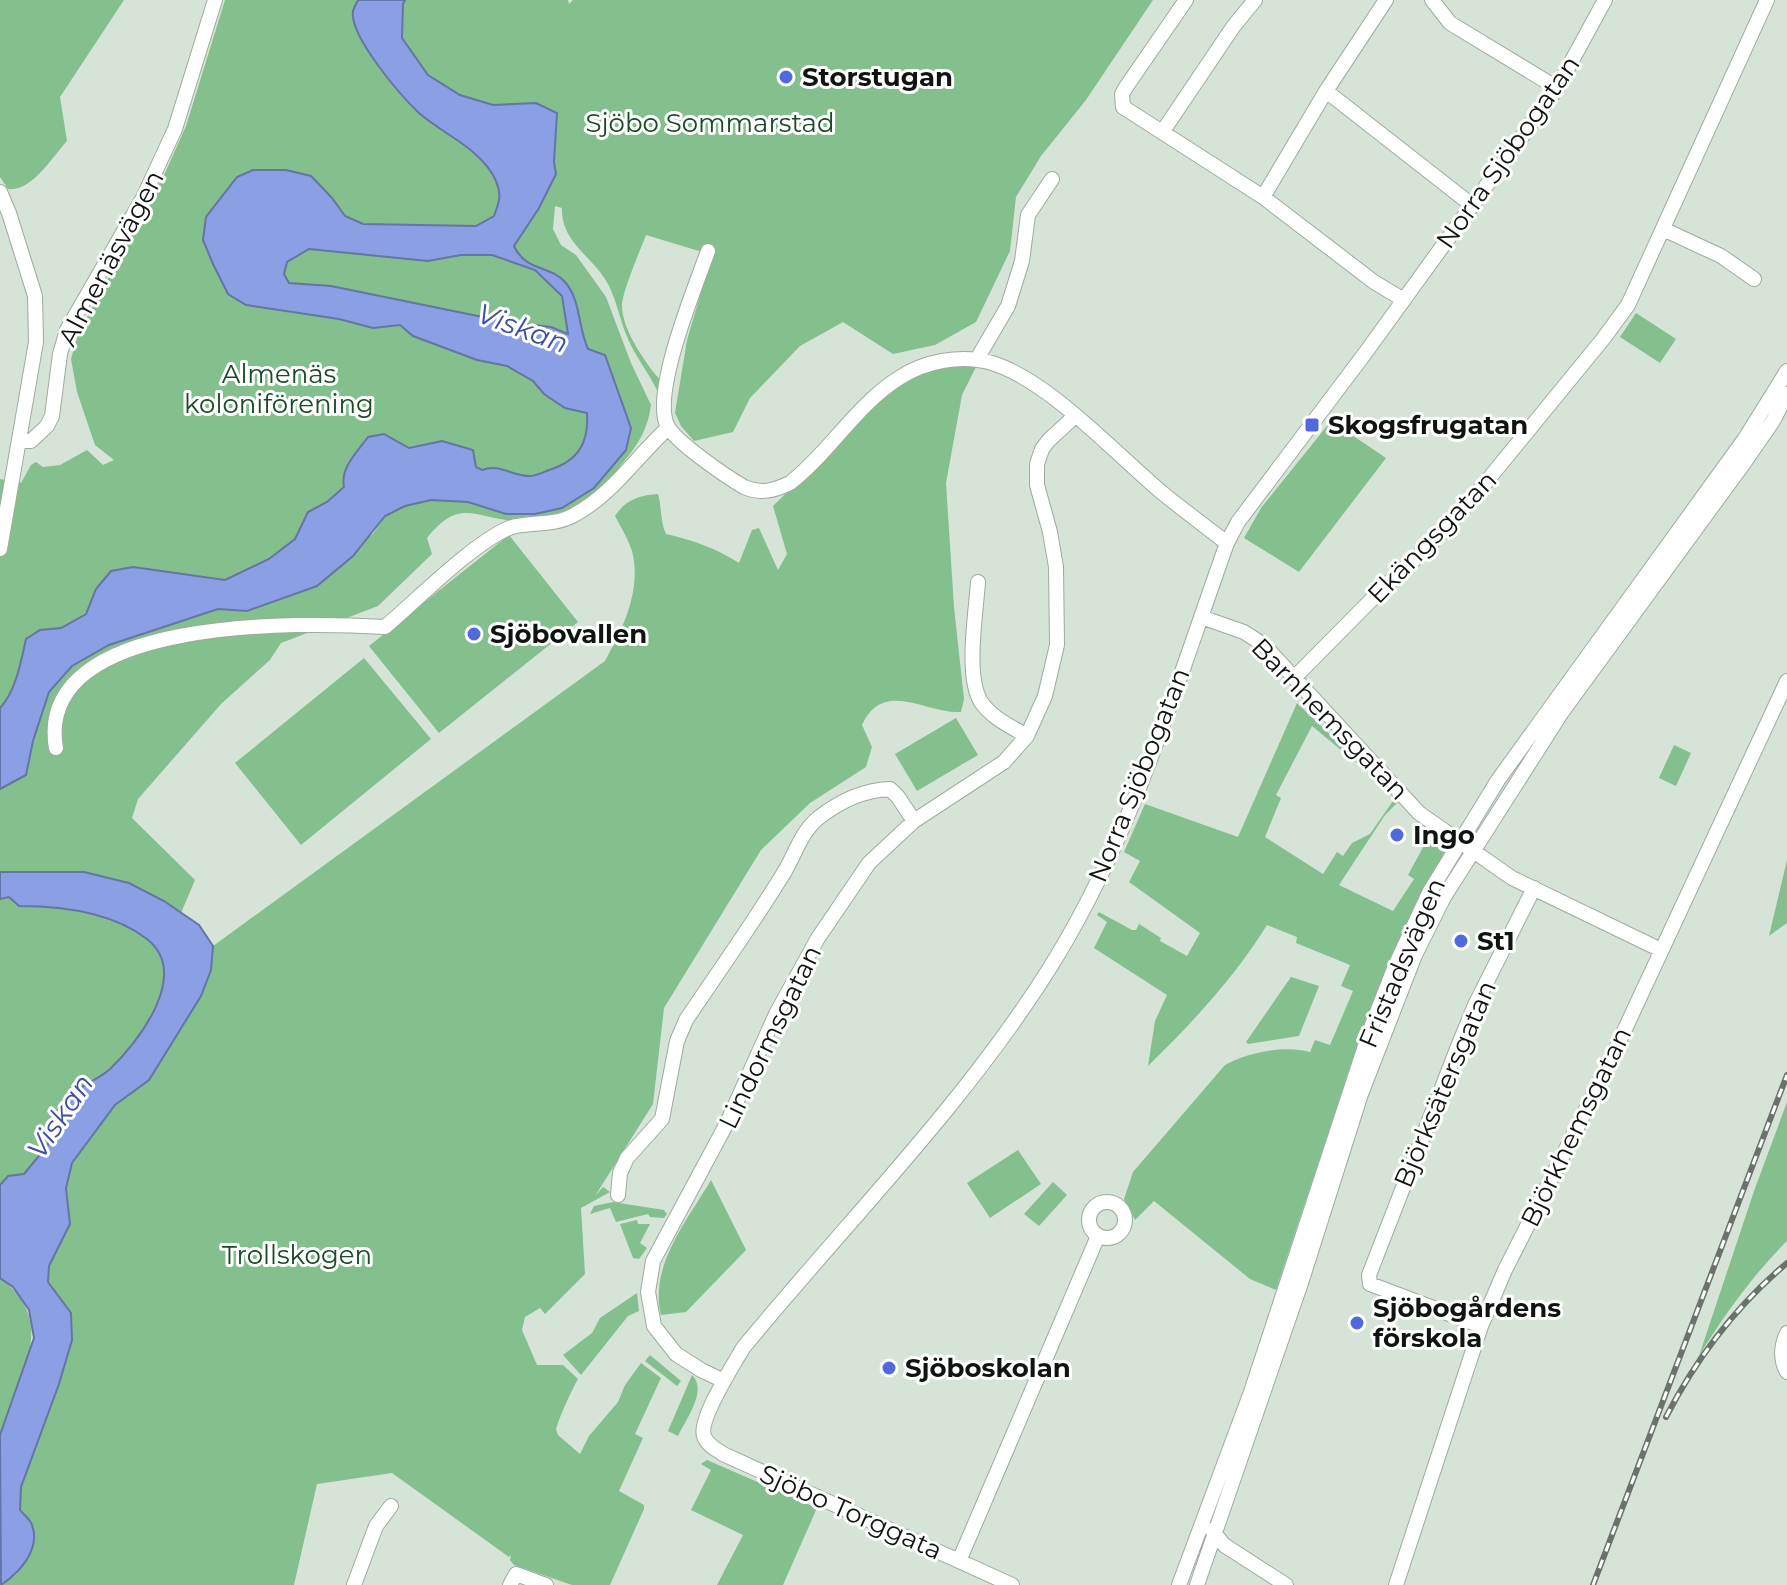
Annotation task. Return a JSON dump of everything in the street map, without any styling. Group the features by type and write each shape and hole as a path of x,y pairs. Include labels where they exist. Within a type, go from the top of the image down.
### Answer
{"street":[{"name":"Almenäsvägen","path":"19,441 31,441 47,426 55,405 63,341 164,155 182,111 215,0"},
{"path":"1186,0 1126,87 1121,103 1263,197 1374,282 1404,300"},
{"path":"1163,131 1233,27 1255,0"},
{"path":"1263,197 1326,91 1386,0"},
{"path":"1432,0 1450,23 1557,88"},
{"name":"Norra Sjöbogatan","path":"703,1427 724,1381 753,1336 988,1059 1045,975 1114,850 1161,734 1227,543 1250,503 1312,425 1557,88 1605,0"},
{"name":"Ekängsgatan","path":"1295,677 1427,548 1516,447 1628,305 1767,0"},
{"path":"1326,91 1473,206"},
{"path":"977,359 1008,306 1022,261 1028,215 1052,179"},
{"path":"0,192 25,258 37,309 36,342 0,549"},
{"path":"1663,229 1721,256 1754,279"},
{"path":"708,251 674,348 664,413 668,428 701,457 744,487 772,490 790,483 895,381 928,364 977,359 996,364 1042,389 1158,490 1227,543"},
{"name":"Fristadsvägen","path":"1179,1585 1251,1392 1372,1025 1412,927 1459,842 1527,738 1746,437 1787,371"},
{"name":"Fristadsvägen","path":"1197,1585 1301,1283 1361,1094 1391,1012 1444,897 1562,712 1744,463 1787,394"},
{"name":"Lindormsgatan","path":"724,1381 676,1354 654,1326 648,1292 653,1261 727,1123 776,1014 818,938 869,863 914,821 1004,762 1027,736 1045,696 1057,645 1056,567 1037,485 1037,464 1049,440 1074,417"},
{"path":"56,748 55,715 59,702 100,663 159,641 196,633 305,624 385,627 499,533 514,526 542,525 572,517 602,497 668,428"},
{"path":"978,582 973,675 976,691 991,712 1027,736"},
{"name":"Barnhemsgatan","path":"1201,617 1255,637 1419,813 1459,842 1534,888 1661,950"},
{"name":"Björkhemsgatan","path":"1396,1585 1481,1326 1505,1270 1605,1072 1787,681"},
{"path":"618,1195 620,1173 627,1158 662,1119 677,1041 686,1020 785,871 803,836 815,821 838,804 873,790 890,789 914,821"},
{"name":"Björksätersgatan","path":"1481,1326 1370,1284 1369,1275 1457,1049 1482,991 1534,888"},
{"path":"959,1561 1098,1236"},
{"path":"1787,1333 1782,1349 1787,1372"},
{"name":"Sjöbo Torggata","path":"703,1427 706,1440 723,1454 1012,1585"},
{"path":"354,1585 376,1526 391,1506"},
{"path":"1205,1520 1224,1545 1286,1585"},
{"path":"513,1579 546,1585"}],"green space":[{"path":"0,0 124,0 60,97 67,141 33,179 25,185 8,189 0,177"},
{"name":"Almenäs koloniförening","path":"225,0 358,0 353,11 354,22 377,65 419,113 482,160 496,182 499,195 494,216 476,226 363,224 345,216 332,198 237,177 206,217 203,240 228,293 246,305 339,319 373,328 400,325 413,336 477,360 507,366 533,381 544,394 565,408 588,413 586,433 574,456 559,466 531,476 495,468 482,470 442,441 409,448 385,435 356,456 346,470 344,487 327,502 308,512 296,539 269,559 224,580 133,567 111,572 96,589 86,613 61,628 40,630 26,639 14,684 0,708 0,479 21,483 36,462 43,467 60,465 87,450 103,465 114,460 95,445 77,392 71,359 78,334 165,173 186,126"},
{"name":"Sjöbo Sommarstad","path":"405,0 568,0 569,4 573,0 1153,0 1086,100 1041,156 1016,197 1010,251 976,322 935,345 893,354 843,322 800,346 750,398 733,432 694,441 675,413 687,340 712,255 646,235 628,282 622,306 623,316 636,347 663,383 661,399 628,339 609,286 572,241 563,220 562,208 555,206 553,229 561,245 576,255 606,297 651,405 641,437 611,481 581,505 541,519 516,521 468,513 449,518 427,538 432,554 378,606 281,643 270,660 221,704 138,799 132,818 195,880 181,913 164,901 84,872 0,872 0,789 26,775 49,692 72,666 109,645 218,609 247,611 373,534 385,516 405,506 431,500 468,502 516,515 631,428 605,355 588,349 580,334 578,310 545,271 519,258 513,246 539,208 556,174 556,138 536,103 493,105 460,95 428,75 402,37"},
{"path":"309,249 428,261 461,255 492,255 535,270 562,296 568,335 533,324 358,292 289,283 284,274 287,262"},
{"path":"1636,313 1676,339 1660,363 1620,337"},
{"name":"Trollskogen","path":"977,365 962,395 946,483 964,699 961,712 906,702 882,703 871,711 862,725 872,747 866,767 810,803 761,850 664,1008 653,1104 595,1196 603,1187 610,1192 581,1208 585,1274 545,1314 540,1308 525,1317 522,1330 537,1365 563,1365 578,1379 556,1429 558,1435 580,1454 589,1436 618,1402 625,1385 641,1363 661,1378 635,1434 643,1438 619,1491 644,1505 644,1509 610,1585 572,1585 514,1565 511,1555 509,1557 392,1473 317,1484 294,1585 1,1585 17,1574 32,1524 20,1510 21,1487 72,1340 71,1313 48,1282 49,1266 70,1224 66,1188 72,1163 115,1105 149,1080 211,970 213,946 605,661 624,622 633,594 632,551 615,516 628,502 658,494 666,534 704,545 739,563 752,530 759,528 778,570 787,554 773,506 904,378 927,369"},
{"path":"1331,421 1386,458 1299,572 1244,538 1261,508"},
{"name":"Sjöbovallen","path":"509,535 578,622 439,733 369,646"},
{"path":"364,658 431,739 301,845 235,763"},
{"path":"1297,703 1382,784 1312,726 1276,795 1281,798 1265,837 1323,874 1337,852 1343,856 1352,843 1370,834 1395,798 1399,801 1385,815 1339,885 1393,911 1414,879 1408,875 1427,840 1447,848 1384,974 1366,1019 1276,1290 1250,1279 1154,1201 1135,1220 1124,1199 1133,1172 1225,1065 1244,1056 1267,1051 1289,1049 1310,1052 1315,1040 1330,1045 1353,991 1341,986 1350,965 1296,943 1297,937 1267,925 1212,999 1148,1066 1155,1021 1167,995 1094,948 1107,922 1097,915 1099,912 1132,930 1136,930 1139,924 1161,938 1160,941 1187,956 1200,933 1129,882 1140,861 1124,852 1145,804 1238,837"},
{"path":"956,718 978,755 917,791 895,754"},
{"path":"1674,745 1691,753 1676,786 1659,778"},
{"path":"1787,860 1787,923 1769,936"},
{"path":"9,897 19,906 69,909 118,922 147,939 159,953 164,970 156,1007 134,1042 110,1069 64,1101 53,1118 48,1145 24,1174 8,1176 0,1185 0,899"},
{"path":"1291,977 1319,986 1299,1036 1248,1044 1246,1042"},
{"path":"1787,1102 1787,1241 1740,1296 1699,1356 1754,1191"},
{"path":"1018,1150 1041,1184 990,1218 967,1183"},
{"path":"711,1180 746,1250 686,1312 661,1315 660,1279 665,1262 672,1244"},
{"path":"1053,1182 1067,1195 1039,1226 1024,1214"},
{"path":"613,1202 664,1210 667,1214 664,1218 650,1217 648,1214 616,1222 610,1208 590,1214 594,1206"},
{"path":"637,1220 638,1224 650,1224 640,1243 647,1248 639,1259 633,1258 620,1224"},
{"path":"0,1278 18,1295 28,1314 31,1333 24,1373 0,1435"},
{"path":"637,1293 639,1311 628,1316 581,1375 563,1355 592,1333 600,1318"},
{"path":"650,1355 681,1381 677,1386 645,1361"},
{"path":"692,1375 698,1388 697,1396 678,1436 668,1431"},
{"path":"707,1460 817,1508 783,1585 717,1585 743,1535 691,1510 711,1470 701,1464"}],"water":[{"name":"Viskan","path":"358,0 405,0 402,38 428,75 460,95 493,105 536,103 557,113 556,174 539,208 514,246 525,260 559,277 570,289 588,349 605,355 631,428 626,450 594,488 562,508 535,514 506,514 468,502 431,500 405,506 385,516 353,556 317,586 247,611 218,609 109,645 72,666 49,692 26,775 0,789 0,708 14,684 26,639 40,630 61,628 86,614 96,589 111,571 133,567 225,580 269,559 295,539 308,512 327,502 344,487 347,467 368,437 384,434 409,448 442,441 473,450 476,467 482,470 495,468 531,476 567,462 584,442 587,413 565,408 544,394 533,381 507,366 477,360 413,336 400,325 373,328 339,319 246,305 228,294 203,240 206,217 237,177 253,170 286,170 311,176 345,216 363,224 476,226 494,216 499,195 490,170 472,151 419,113 389,80 359,35 353,11","holes":["309,249 428,261 461,255 492,255 535,270 562,296 568,334 551,327 507,322 331,286 289,283 284,274 287,262"]},
{"name":"Viskan","path":"0,872 84,872 129,883 164,901 199,925 213,946 211,970 201,996 149,1080 115,1105 72,1163 66,1188 70,1224 49,1266 48,1282 71,1313 72,1340 21,1487 20,1510 31,1523 34,1534 31,1552 15,1574 1,1585 0,1435 34,1338 29,1310 13,1287 0,1278 0,1185 8,1176 24,1174 48,1145 53,1119 64,1101 110,1069 134,1042 156,1007 164,970 159,953 147,939 118,922 86,912 19,906 9,897 0,899"}],"railway":[{"path":"1593,1585 1787,1075"},
{"path":"1666,1417 1719,1334 1751,1297 1787,1263"}],"place":[{"name":"Storstugan","path":"786,77"},
{"name":"Skogsfrugatan","path":"1312,425"},
{"name":"Sjöbovallen","path":"474,634"},
{"name":"Ingo","path":"1397,835"},
{"name":"St1","path":"1461,941"},
{"name":"Sjöbogårdens förskola","path":"1357,1323"},
{"name":"Sjöboskolan","path":"889,1368"}]}
